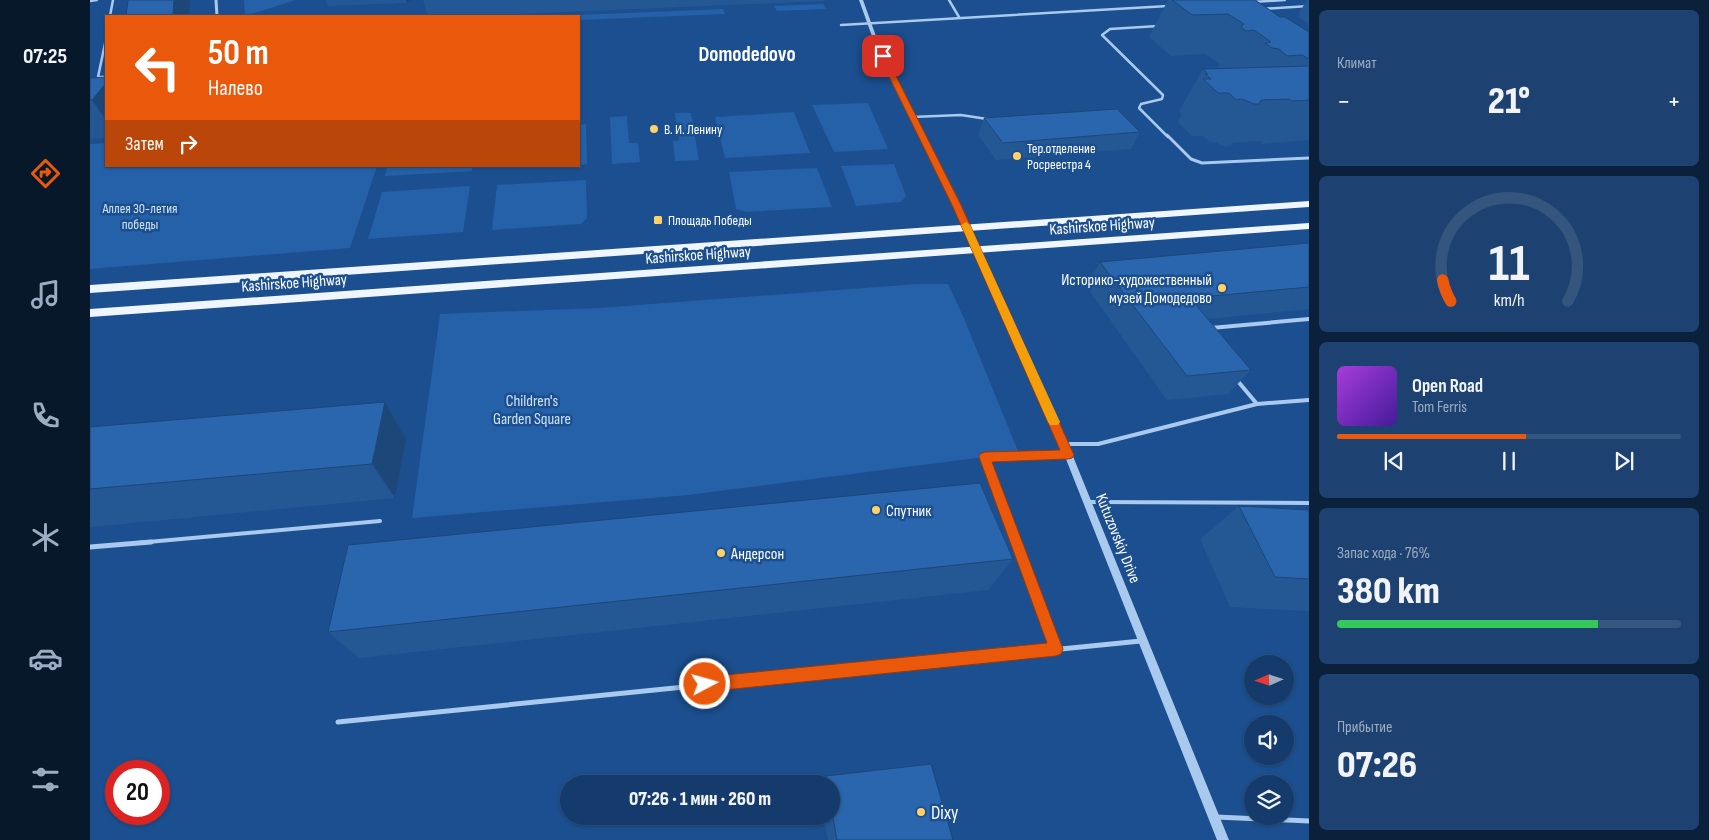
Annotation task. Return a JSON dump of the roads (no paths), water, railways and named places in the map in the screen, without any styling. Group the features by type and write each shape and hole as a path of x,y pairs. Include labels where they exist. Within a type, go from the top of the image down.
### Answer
{"main road":[{"name":"Kashirskoe Highway","path":"90,289 1309,204"},
{"name":"Kashirskoe Highway","path":"90,313 1309,226"}],"street":[{"path":"216,0 217,15"},
{"path":"861,0 891,75 967,228"},
{"name":"Kutuzovskiy Drive","path":"967,228 1064,444 1224,840"}],"lane":[{"path":"90,1 97,0"},
{"path":"110,15 113,0"},
{"path":"949,0 959,17"},
{"path":"1251,6 1246,2 1285,0"},
{"path":"841,25 1168,6"},
{"path":"1264,15 1256,10 1309,6"},
{"path":"1164,26 1110,30 1102,35 1163,95 1162,99 1142,104 1139,108 1187,156 1196,162 1212,164 1309,158"},
{"path":"105,44 98,77 105,77"},
{"path":"912,117 961,115 991,120"},
{"path":"1204,328 1309,319"},
{"path":"1232,374 1257,404"},
{"path":"1064,444 1098,444 1257,404 1309,400"},
{"path":"1056,649 985,457 1068,455"},
{"path":"1088,502 1309,503"},
{"path":"90,547 380,521"},
{"path":"338,722 1144,641"},
{"path":"1215,817 1309,821"}],"place":[{"name":"В. И. Ленину","path":"654,129"},
{"name":"Тер.отделение Росреестра 4","path":"1017,156"},
{"name":"Площадь Победы","path":"658,220"},
{"name":"Историко-художественный музей Домодедово","path":"1222,288"},
{"name":"Спутник","path":"876,510"},
{"name":"Андерсон","path":"721,553"},
{"name":"Dixy","path":"921,812"}],"district":[{"name":"Domodedovo","path":"747,54"}],"park label":[{"name":"Аллея 30-летия победы","path":"140,216"},
{"name":"Children's Garden Square","path":"532,409"}]}
